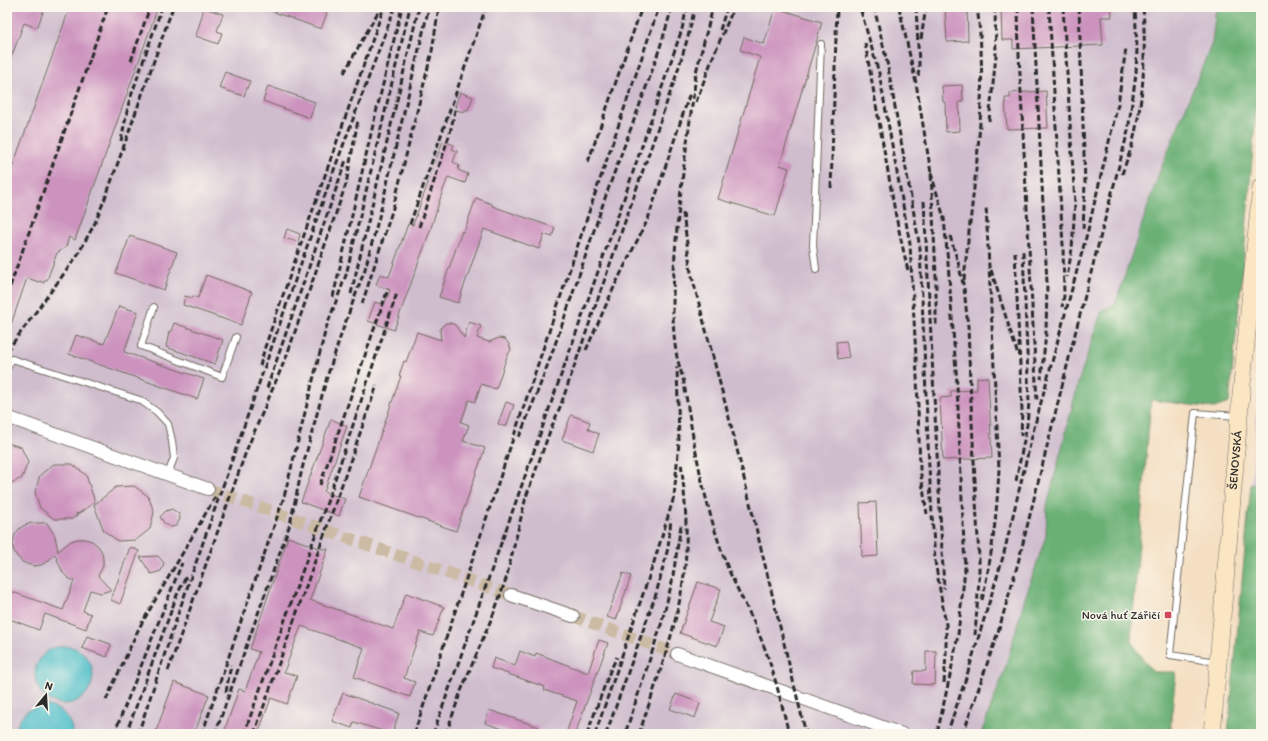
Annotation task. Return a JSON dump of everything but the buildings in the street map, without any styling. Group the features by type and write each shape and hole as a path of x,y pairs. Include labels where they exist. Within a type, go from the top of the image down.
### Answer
{"street":[{"name":"ŠENOVSKÁ","path":"1212,734 1239,416 1261,187"},
{"path":"7,418 208,489"},
{"path":"511,595 573,616"},
{"path":"677,654 902,734"}],"lane":[{"path":"816,269 813,246 821,44"},
{"path":"154,307 141,346 222,377 236,337"},
{"path":"7,368 12,359 140,400 157,412 168,424 174,458 168,474"},
{"path":"1218,662 1170,655 1194,413 1239,416"}],"shaded area":[{"path":"7,7 1216,7 1212,43 1159,173 1115,305 1102,310 1079,380 1047,506 1046,536 1025,598 1004,672 981,734 7,734"},
{"path":"1261,357 1261,485 1251,484"}],"green space":[{"path":"1216,7 1261,7 1261,47 1243,267 1229,403 1214,408 1151,400 1131,639 1137,651 1153,672 1176,672 1170,730 1150,728 1137,734 981,734 1004,672 1025,598 1046,536 1047,506 1079,380 1102,310 1115,305 1159,173 1212,43"},
{"path":"1251,484 1261,485 1261,734 1228,734"}],"water":[{"path":"64,646 75,648 88,659 91,664 93,675 91,686 80,699 75,702 64,704 53,702 40,691 37,686 35,675 37,664 48,651 53,648"},
{"path":"42,705 49,706 64,713 70,722 73,734 16,734 18,723 23,714 32,708"}],"tunnel":[{"path":"208,489 511,595"},
{"path":"573,616 677,654"}],"railway":[{"path":"7,18 11,7"},
{"path":"7,295 108,7"},
{"path":"131,61 150,7"},
{"path":"121,141 129,102 162,7"},
{"path":"7,351 77,256 95,223 109,188 173,7"},
{"path":"260,366 265,347 384,7"},
{"path":"138,734 179,611 331,178 395,7"},
{"path":"333,297 402,7"},
{"path":"202,734 284,497 326,328 346,275 410,7"},
{"path":"351,294 419,7"},
{"path":"215,734 290,524 302,469 327,377 365,269 380,213 429,7"},
{"path":"362,304 393,208 432,51 439,7"},
{"path":"410,224 486,7"},
{"path":"588,162 642,7"},
{"path":"414,734 659,7"},
{"path":"519,437 553,349 604,201 649,80 672,7"},
{"path":"433,734 620,210 682,29 687,7"},
{"path":"446,734 461,691 495,610 506,579 526,497 560,407 676,76 688,37 695,7"},
{"path":"694,80 713,7"},
{"path":"720,30 727,7"},
{"path":"696,102 734,7"},
{"path":"831,188 837,7"},
{"path":"874,7 887,62 920,248 929,467 935,561 946,625"},
{"path":"899,7 916,83 931,173 936,275 936,327"},
{"path":"916,7 919,64 918,79"},
{"path":"921,39 926,7"},
{"path":"964,280 981,110 981,41 977,7"},
{"path":"989,121 996,56 995,7"},
{"path":"1018,7 1019,55 1037,402"},
{"path":"1033,7 1047,283 1046,334 1041,379"},
{"path":"1049,7 1063,245 1064,296 1062,307"},
{"path":"1063,7 1075,204 1072,249 1067,277"},
{"path":"1079,7 1085,183 1083,230"},
{"path":"963,734 999,629 1018,563 1075,334 1128,131 1136,74 1137,49 1135,7"},
{"path":"1122,174 1132,145 1142,94 1144,59 1143,7"},
{"path":"861,11 879,73 910,244 920,469 927,514"},
{"path":"344,73 378,12"},
{"path":"865,43 896,217 908,271"},
{"path":"947,734 967,675 1003,557 1034,428 1088,230 1118,104 1126,48"},
{"path":"696,75 675,250 673,309 675,345 684,383 699,469 715,532 731,575 757,628 766,651 777,686 789,734"},
{"path":"586,350 615,285 648,219 690,93"},
{"path":"419,227 450,133 456,106"},
{"path":"168,671 247,449 287,355 346,184 358,120"},
{"path":"267,388 346,160"},
{"path":"931,173 944,218 948,263 957,384 965,569 958,635 937,734"},
{"path":"924,201 944,589"},
{"path":"982,600 994,535 999,469 986,206"},
{"path":"683,213 691,273 734,437 806,734"},
{"path":"950,236 964,288 968,327 979,559 975,635"},
{"path":"1016,481 1027,425 1029,402 1023,251"},
{"path":"1015,252 1022,411 1021,436"},
{"path":"991,270 1017,352"},
{"path":"320,485 388,289"},
{"path":"244,734 330,494 397,293"},
{"path":"595,734 654,562 674,497 679,442 677,367"},
{"path":"254,734 377,385"},
{"path":"639,734 673,630 682,588 686,553 686,527 681,462"},
{"path":"106,700 139,628 217,494"},
{"path":"606,734 656,594 668,548 671,519"},
{"path":"626,731 661,625 672,582 681,525"},
{"path":"114,734 182,563"},
{"path":"126,734 177,595 187,575"},
{"path":"944,683 946,621"},
{"path":"587,734 610,671 617,657"},
{"path":"226,692 231,665"}],"place":[{"name":"Nová huť Zářičí","path":"1168,615"}]}
